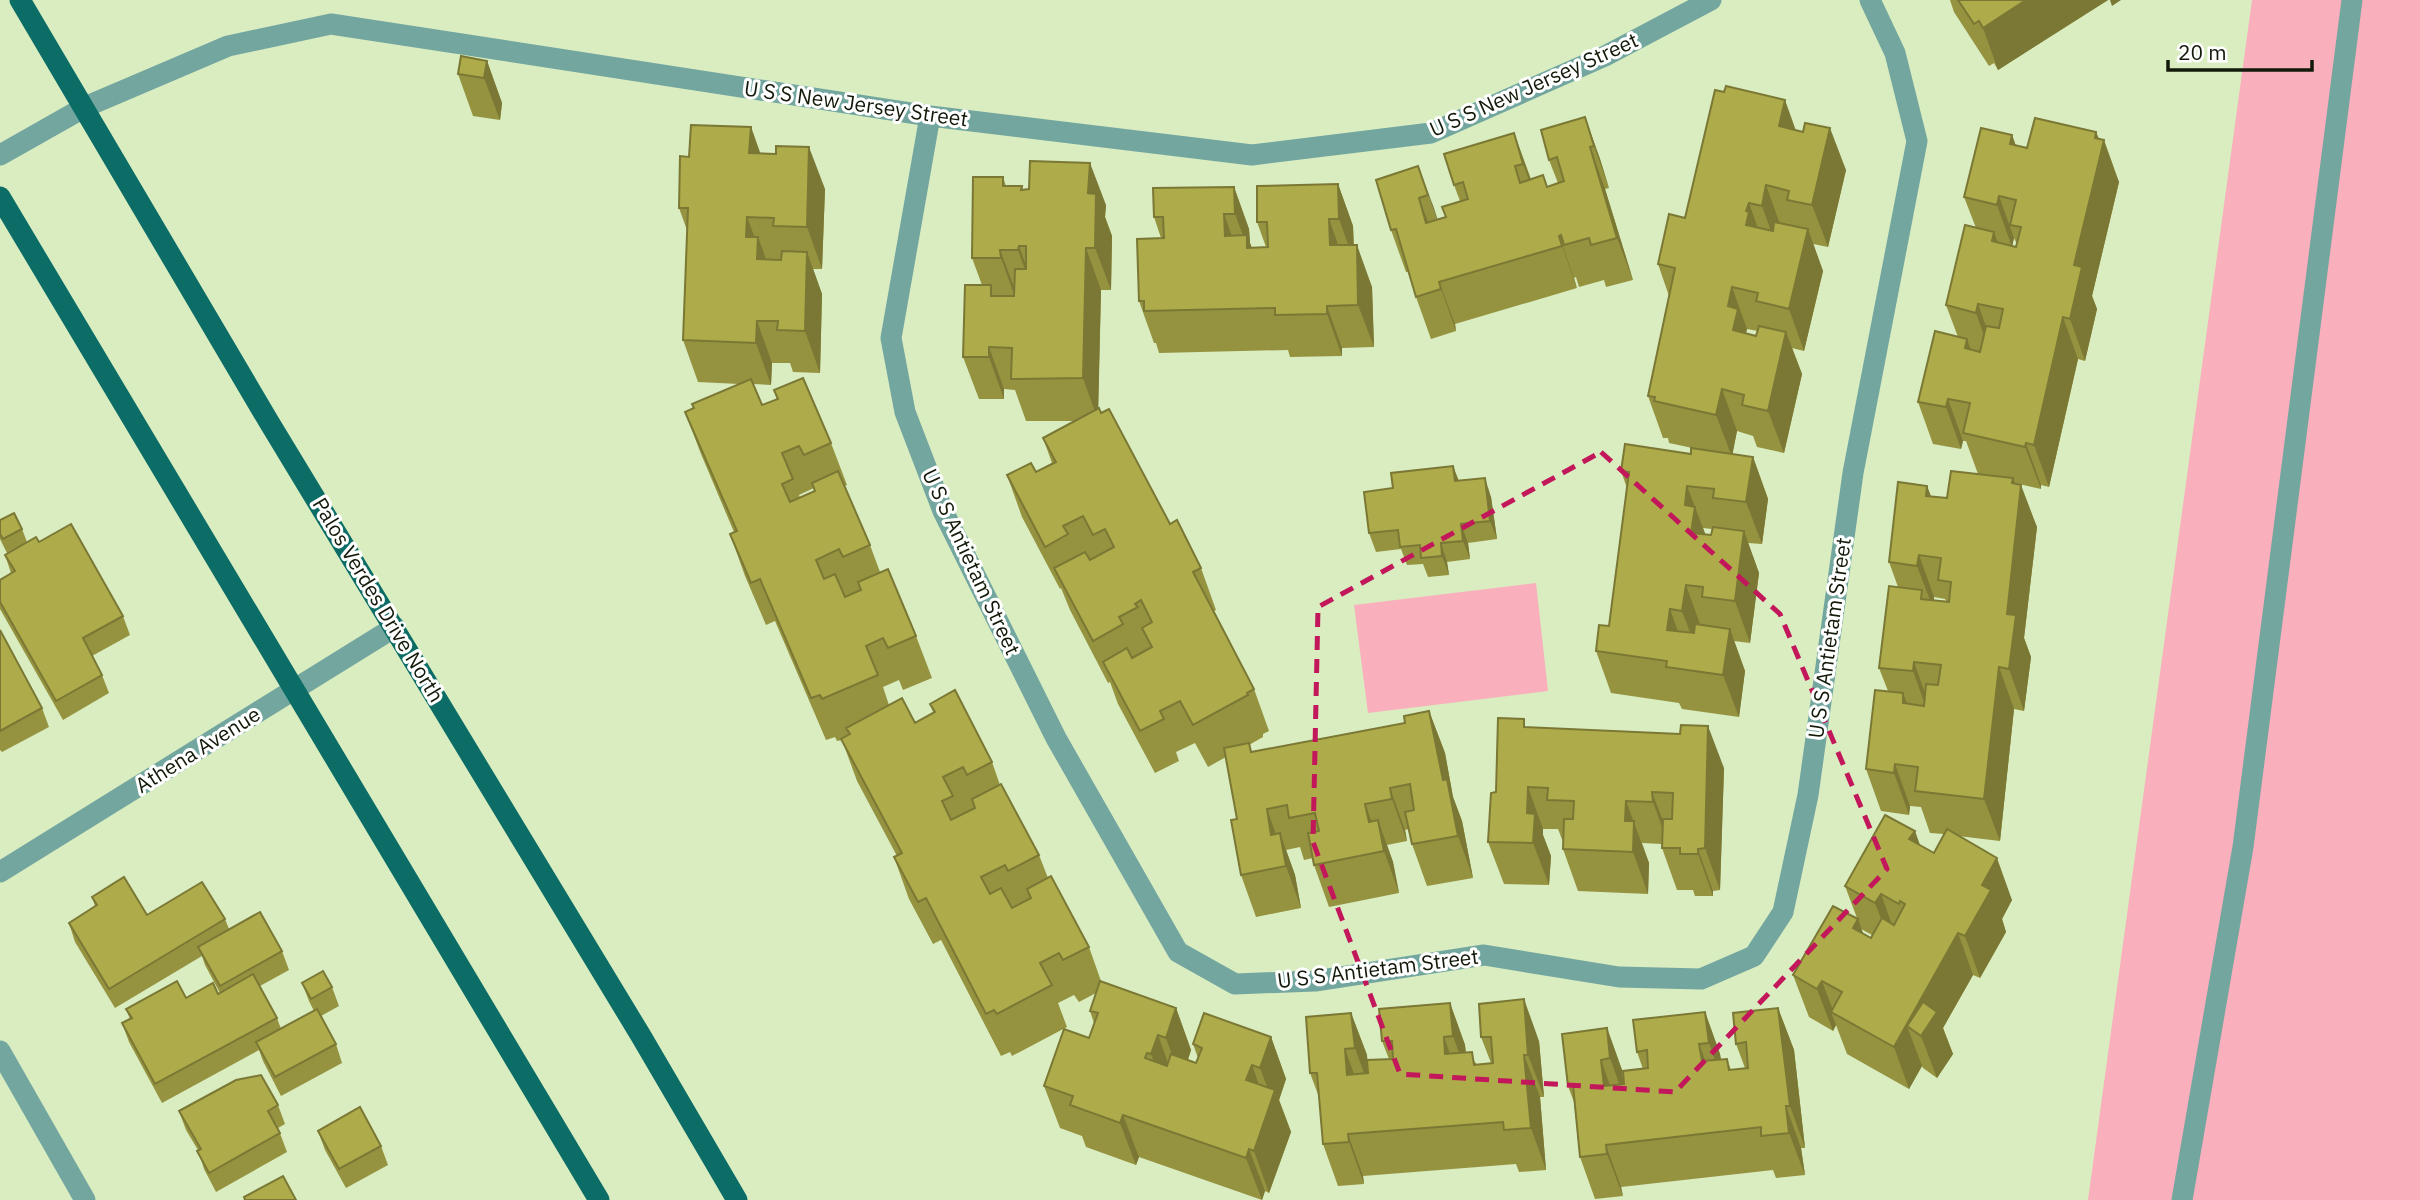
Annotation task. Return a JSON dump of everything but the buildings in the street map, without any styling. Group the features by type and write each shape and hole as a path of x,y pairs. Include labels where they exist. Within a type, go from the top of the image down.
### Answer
{"main road":[{"name":"Palos Verdes Drive North","path":"20,0 269,422 395,627 737,1200"},
{"path":"0,197 599,1200"}],"street":[{"name":"U S S New Jersey Street","path":"0,156 85,107 228,46 331,24 930,116 1252,155 1431,133 1605,56 1711,0"},
{"name":"U S S Antietam Street","path":"930,116 891,338 905,412 943,511 1056,738 1178,951 1235,984 1315,981 1484,956 1619,977 1701,979 1754,956 1783,912 1808,795 1853,473 1917,141 1895,53 1870,0"},
{"path":"2182,1200 2243,847 2352,0"},
{"name":"Athena Avenue","path":"0,872 395,627"},
{"path":"0,1051 85,1200"}],"highlighted area":[{"path":"1601,452 1780,614 1887,869 1675,1092 1400,1074 1313,842 1318,607"}],"shaded area":[{"path":"2252,0 2420,0 2420,1200 2088,1200"},
{"path":"1536,583 1548,691 1368,713 1354,605"}]}
